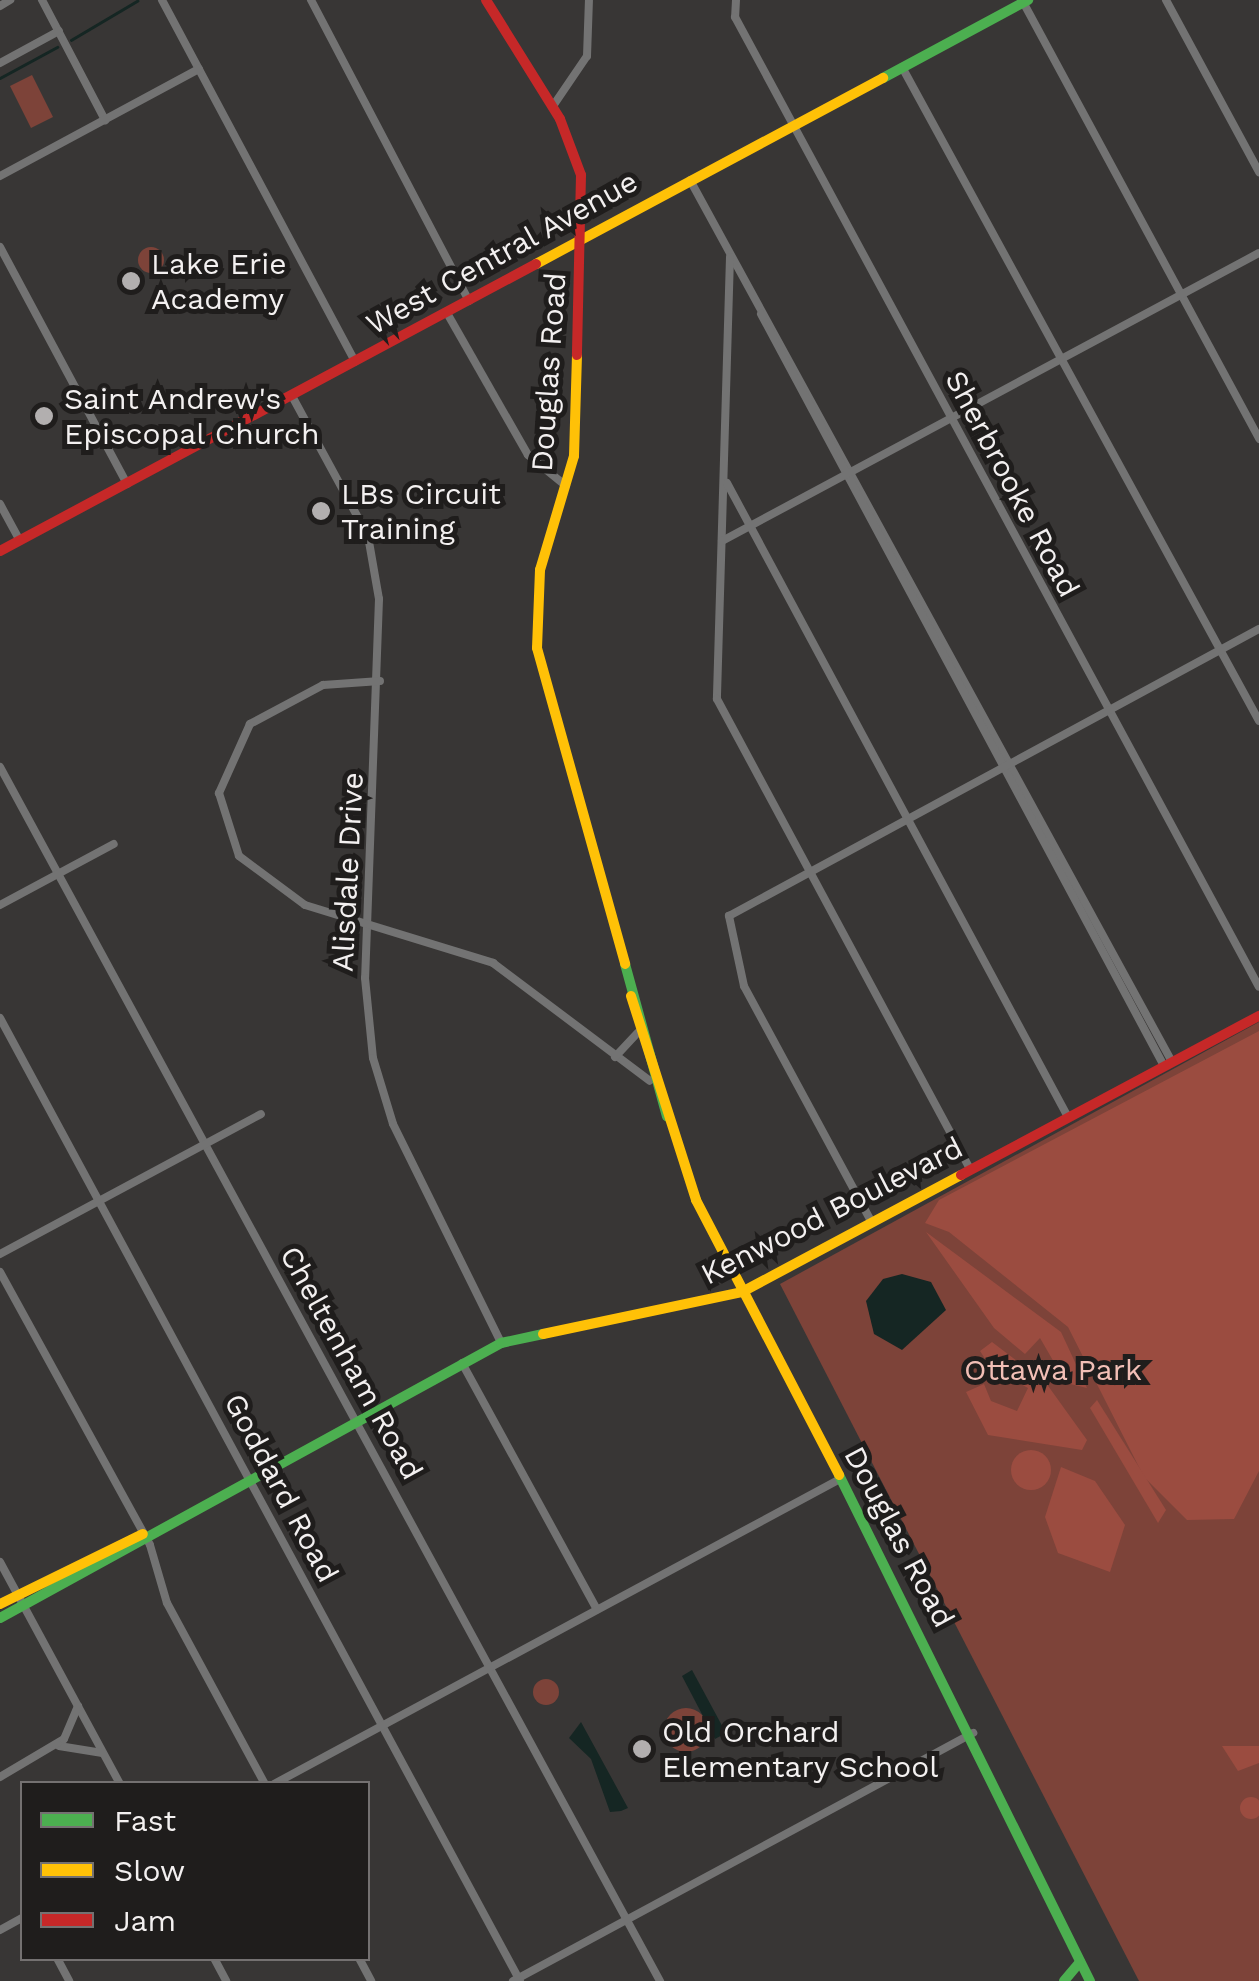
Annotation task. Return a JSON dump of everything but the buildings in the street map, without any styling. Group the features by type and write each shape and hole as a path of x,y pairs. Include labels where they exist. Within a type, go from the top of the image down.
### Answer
{"street":[{"path":"0,6 10,0"},
{"path":"42,0 105,120"},
{"path":"162,0 355,362"},
{"path":"311,0 468,302"},
{"name":"Douglas Road","path":"486,0 554,106 581,175 582,238 566,486 538,580 537,648 667,1116"},
{"path":"554,106 587,56 589,0"},
{"name":"Sherbrooke Road","path":"736,0 735,17 792,125 1259,987"},
{"path":"1166,0 1259,172"},
{"path":"1025,1 1259,439"},
{"name":"West Central Avenue","path":"0,551 1025,1"},
{"path":"0,63 59,32"},
{"path":"902,67 1259,722"},
{"path":"0,176 199,69"},
{"path":"690,180 1168,1064"},
{"path":"0,247 127,484"},
{"path":"730,252 718,700 970,1169"},
{"path":"722,541 1259,253"},
{"path":"447,313 528,455 566,486"},
{"name":"Alisdale Drive","path":"292,396 368,536 380,681 366,923 379,1080 501,1343"},
{"path":"726,481 1068,1117"},
{"path":"0,504 20,541"},
{"path":"871,1221 744,986 729,916 1259,629"},
{"path":"380,681 323,685 270,708 234,747 220,793 234,848 254,872 305,905 493,963 610,1058 650,1081"},
{"name":"Cheltenham Road","path":"0,767 660,1981"},
{"path":"0,905 114,844"},
{"name":"Douglas Road","path":"631,995 650,1081 742,1292 973,1733 1090,1981"},
{"name":"Kenwood Boulevard","path":"0,1618 21,1600 250,1474 501,1343 742,1292 1259,1016"},
{"name":"Goddard Road","path":"0,1018 250,1474 517,1980"},
{"path":"610,1058 628,1051 637,1033"},
{"path":"0,1254 261,1114"},
{"path":"0,1272 144,1534 164,1596 263,1781"},
{"path":"462,1363 598,1610"},
{"path":"279,1781 840,1479"},
{"path":"0,1562 118,1781"},
{"name":"Kenwood Boulevard","path":"0,1604 21,1600"},
{"path":"0,1777 54,1748 78,1706"},
{"path":"517,1980 973,1733"},
{"path":"54,1748 104,1754"},
{"path":"0,1930 20,1919"},
{"path":"10,1924 20,1927"},
{"path":"1064,1981 1080,1962"}],"green space":[{"path":"32,75 53,117 31,128 10,86"},
{"path":"151,247 160,251 164,260 160,269 151,273 142,269 138,260 142,251"},
{"name":"Ottawa Park","path":"1259,1022 1259,1981 1139,1981 780,1284"},
{"path":"546,1679 555,1683 559,1692 555,1701 546,1705 537,1701 533,1692 537,1683"},
{"path":"686,1708 701,1715 708,1730 701,1745 686,1752 671,1745 664,1730 671,1715"}],"shaded area":[{"path":"1259,1031 1259,1471 1234,1519 1187,1520 1144,1477 1068,1327 949,1232 925,1223 939,1200"},
{"path":"926,1232 1061,1332 1087,1388 1066,1383 1040,1338 1025,1354 994,1328"},
{"path":"902,1274 931,1282 946,1310 902,1350 874,1334 866,1301 883,1279"},
{"path":"992,1342 1046,1383 1087,1440 1082,1450 988,1435 966,1392 984,1384 991,1401 1017,1411 1028,1388 991,1368 980,1351"},
{"path":"1097,1400 1166,1510 1158,1523 1090,1408"},
{"path":"1031,1450 1045,1456 1051,1470 1045,1484 1031,1490 1017,1484 1011,1470 1017,1456"},
{"path":"1061,1467 1095,1481 1125,1525 1110,1572 1058,1553 1045,1517"},
{"path":"692,1670 726,1733 715,1739 682,1676"},
{"path":"581,1722 628,1808 610,1812 591,1759 569,1738"},
{"path":"1222,1746 1259,1746 1259,1763 1238,1771"},
{"path":"1243,1800 1259,1800 1259,1816 1243,1816"}],"waterway":[{"path":"71,40 137,1"},
{"path":"0,78 57,47"}],"traffic: fast":[{"path":"883,78 1028,0"},
{"path":"625,964 667,1116"},
{"path":"0,1618 501,1343 543,1334"},
{"path":"839,1475 1090,1981"},
{"path":"1064,1981 1080,1962"}],"traffic: slow":[{"path":"536,264 883,78"},
{"path":"577,355 574,456 540,570 537,648 625,964"},
{"path":"631,996 696,1200 839,1475"},
{"path":"543,1334 742,1292 961,1175"},
{"path":"0,1604 143,1534"}],"traffic: jam":[{"path":"486,0 560,119 581,175 577,355"},
{"path":"0,551 536,264"},
{"path":"961,1175 1259,1016"}],"place":[{"name":"Lake Erie Academy","path":"131,281"},
{"name":"Saint Andrew's Episcopal Church","path":"44,416"},
{"name":"LBs Circuit Training","path":"321,511"},
{"name":"Old Orchard Elementary School","path":"642,1749"}]}
